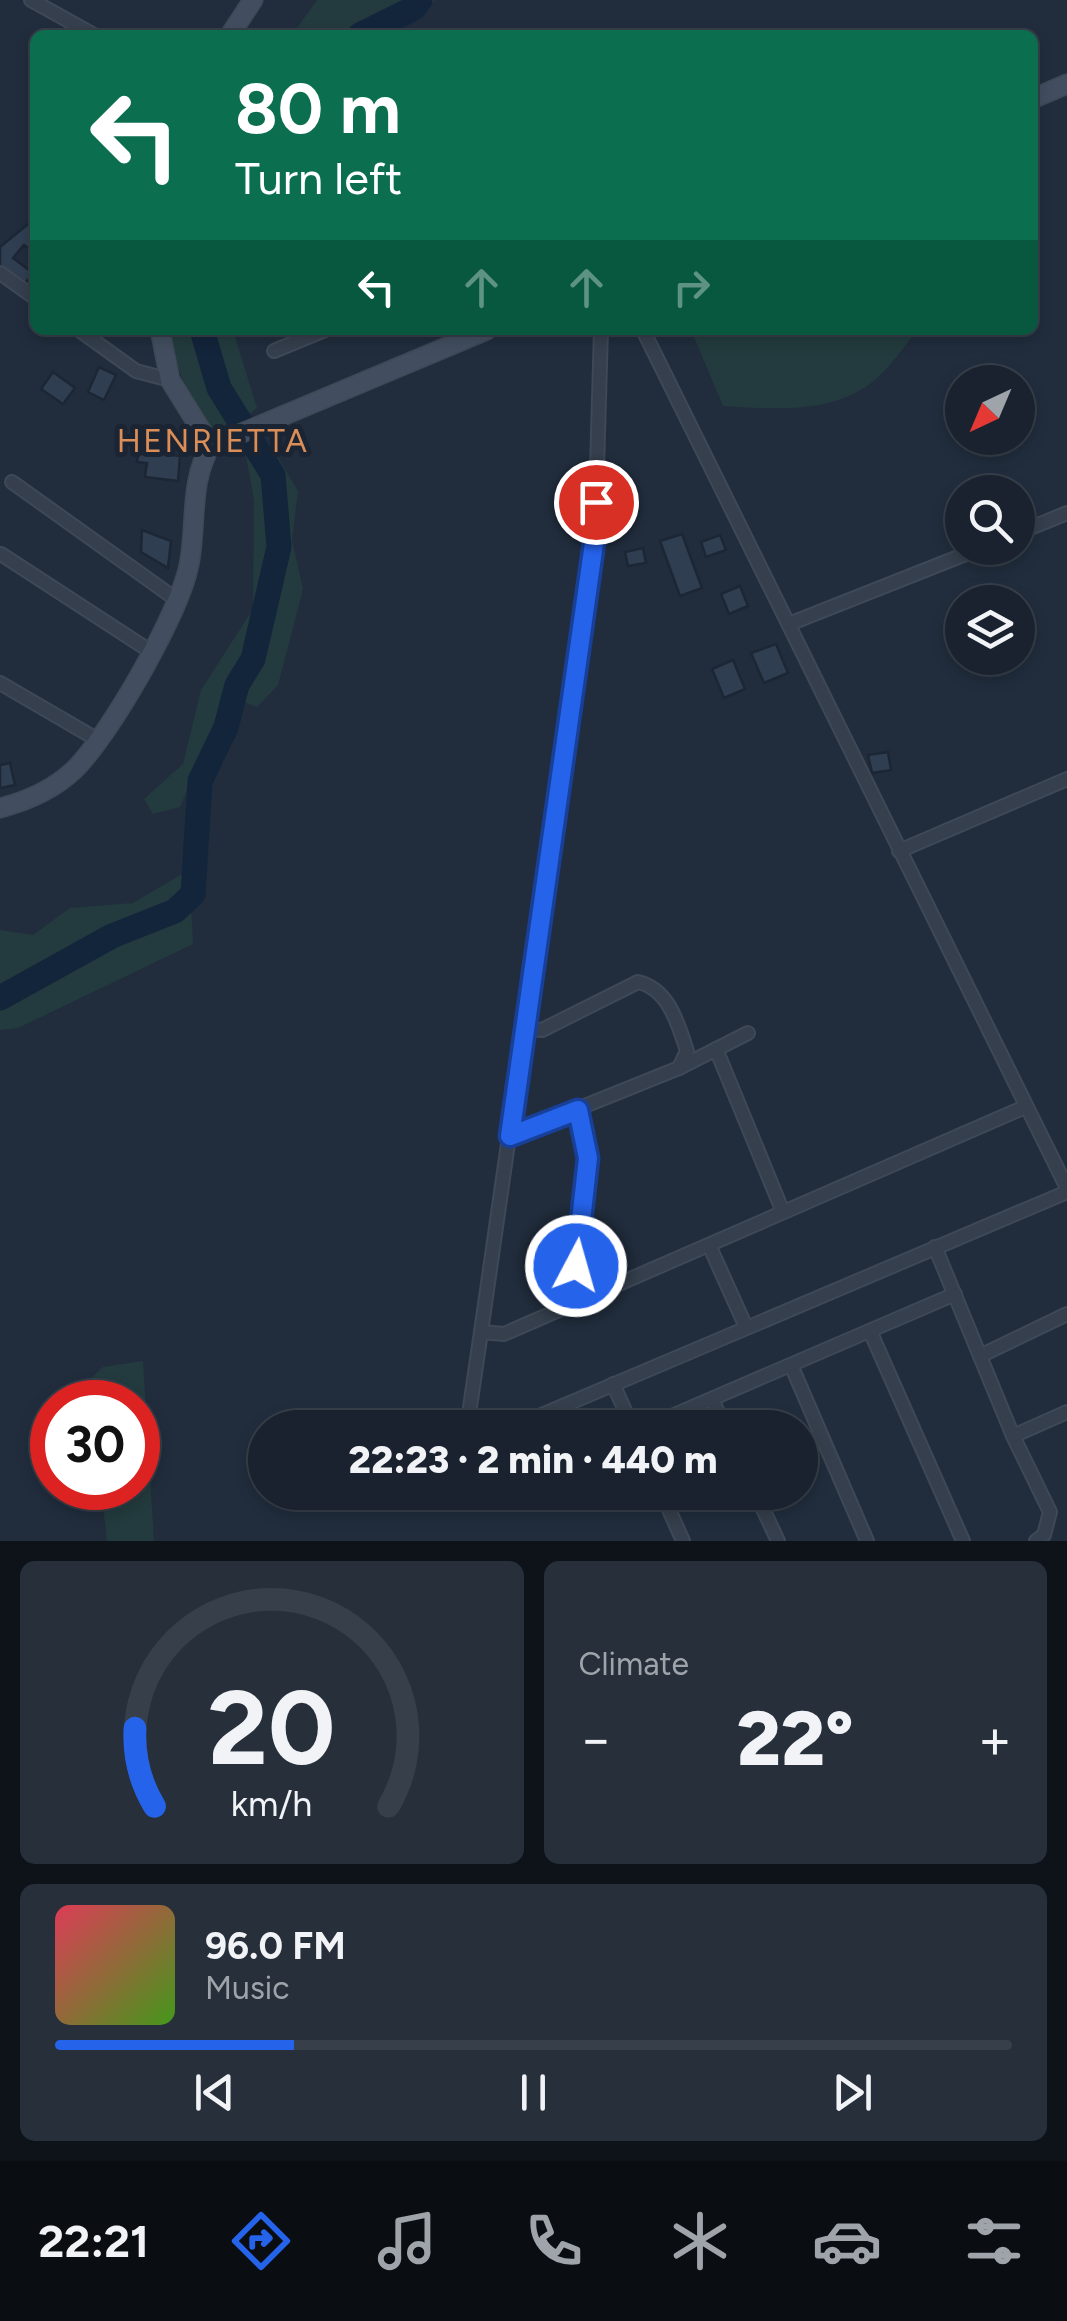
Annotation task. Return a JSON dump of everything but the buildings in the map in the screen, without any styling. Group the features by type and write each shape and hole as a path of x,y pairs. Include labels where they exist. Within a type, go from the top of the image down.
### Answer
{"main road":[{"path":"233,30 253,0"},
{"path":"1038,96 1067,84"},
{"path":"161,335 170,380 218,444"},
{"path":"0,808 42,794 72,772 98,740 177,600 190,562 198,481 218,444 474,335"}],"street":[{"path":"31,0 85,30"},
{"path":"0,274 30,295"},
{"path":"86,335 136,372 170,380"},
{"path":"274,351 313,335"},
{"path":"470,1410 595,536 601,335"},
{"path":"553,1410 1067,1190 645,335"},
{"path":"12,482 177,600"},
{"path":"1035,526 1067,513"},
{"path":"1,554 150,651"},
{"path":"789,624 945,562"},
{"path":"0,682 98,740"},
{"path":"899,850 1067,780"},
{"path":"526,1029 542,1030 638,982 650,985 664,998 679,1026 687,1051 679,1068"},
{"path":"510,1136 679,1068 748,1033"},
{"path":"716,1049 783,1212"},
{"path":"480,1332 504,1334 1024,1106"},
{"path":"578,1110 588,1158 576,1266 586,1298"},
{"path":"709,1245 746,1327"},
{"path":"935,1247 1050,1512 1044,1535 1036,1541"},
{"path":"686,1410 954,1294"},
{"path":"980,1356 1067,1314"},
{"path":"870,1331 962,1541"},
{"path":"791,1365 866,1541"},
{"path":"614,1384 625,1410"},
{"path":"712,1399 717,1410"},
{"path":"1014,1436 1067,1412"},
{"path":"1050,1512 1067,1505"},
{"path":"670,1510 683,1541"},
{"path":"764,1510 778,1541"}],"green space":[{"path":"317,0 436,0 397,30 296,30"},
{"path":"170,335 235,335 257,408 234,427 213,433 197,410 175,358"},
{"path":"693,335 914,335 882,374 842,399 803,407 723,406"},
{"path":"261,440 270,444 298,491 292,540 303,589 278,685 257,707 228,695 180,807 153,814 144,799 183,764 201,690 253,609 254,500 246,455"},
{"path":"189,870 193,944 18,1028 0,1030 0,930 33,935 70,908 133,903"},
{"path":"143,1361 144,1380 89,1380 103,1367"},
{"path":"103,1510 152,1510 154,1541 107,1541"}],"waterway":[{"path":"370,30 414,8 420,0"},
{"path":"0,998 112,936 175,911 193,894 200,781 226,727 237,685 253,659 279,547 273,475 219,388 203,335"}],"district":[{"name":"HENRIETTA","path":"213,441"}],"route":[{"path":"576,1266 588,1158 578,1110 510,1136 595,536 596,502"}]}
